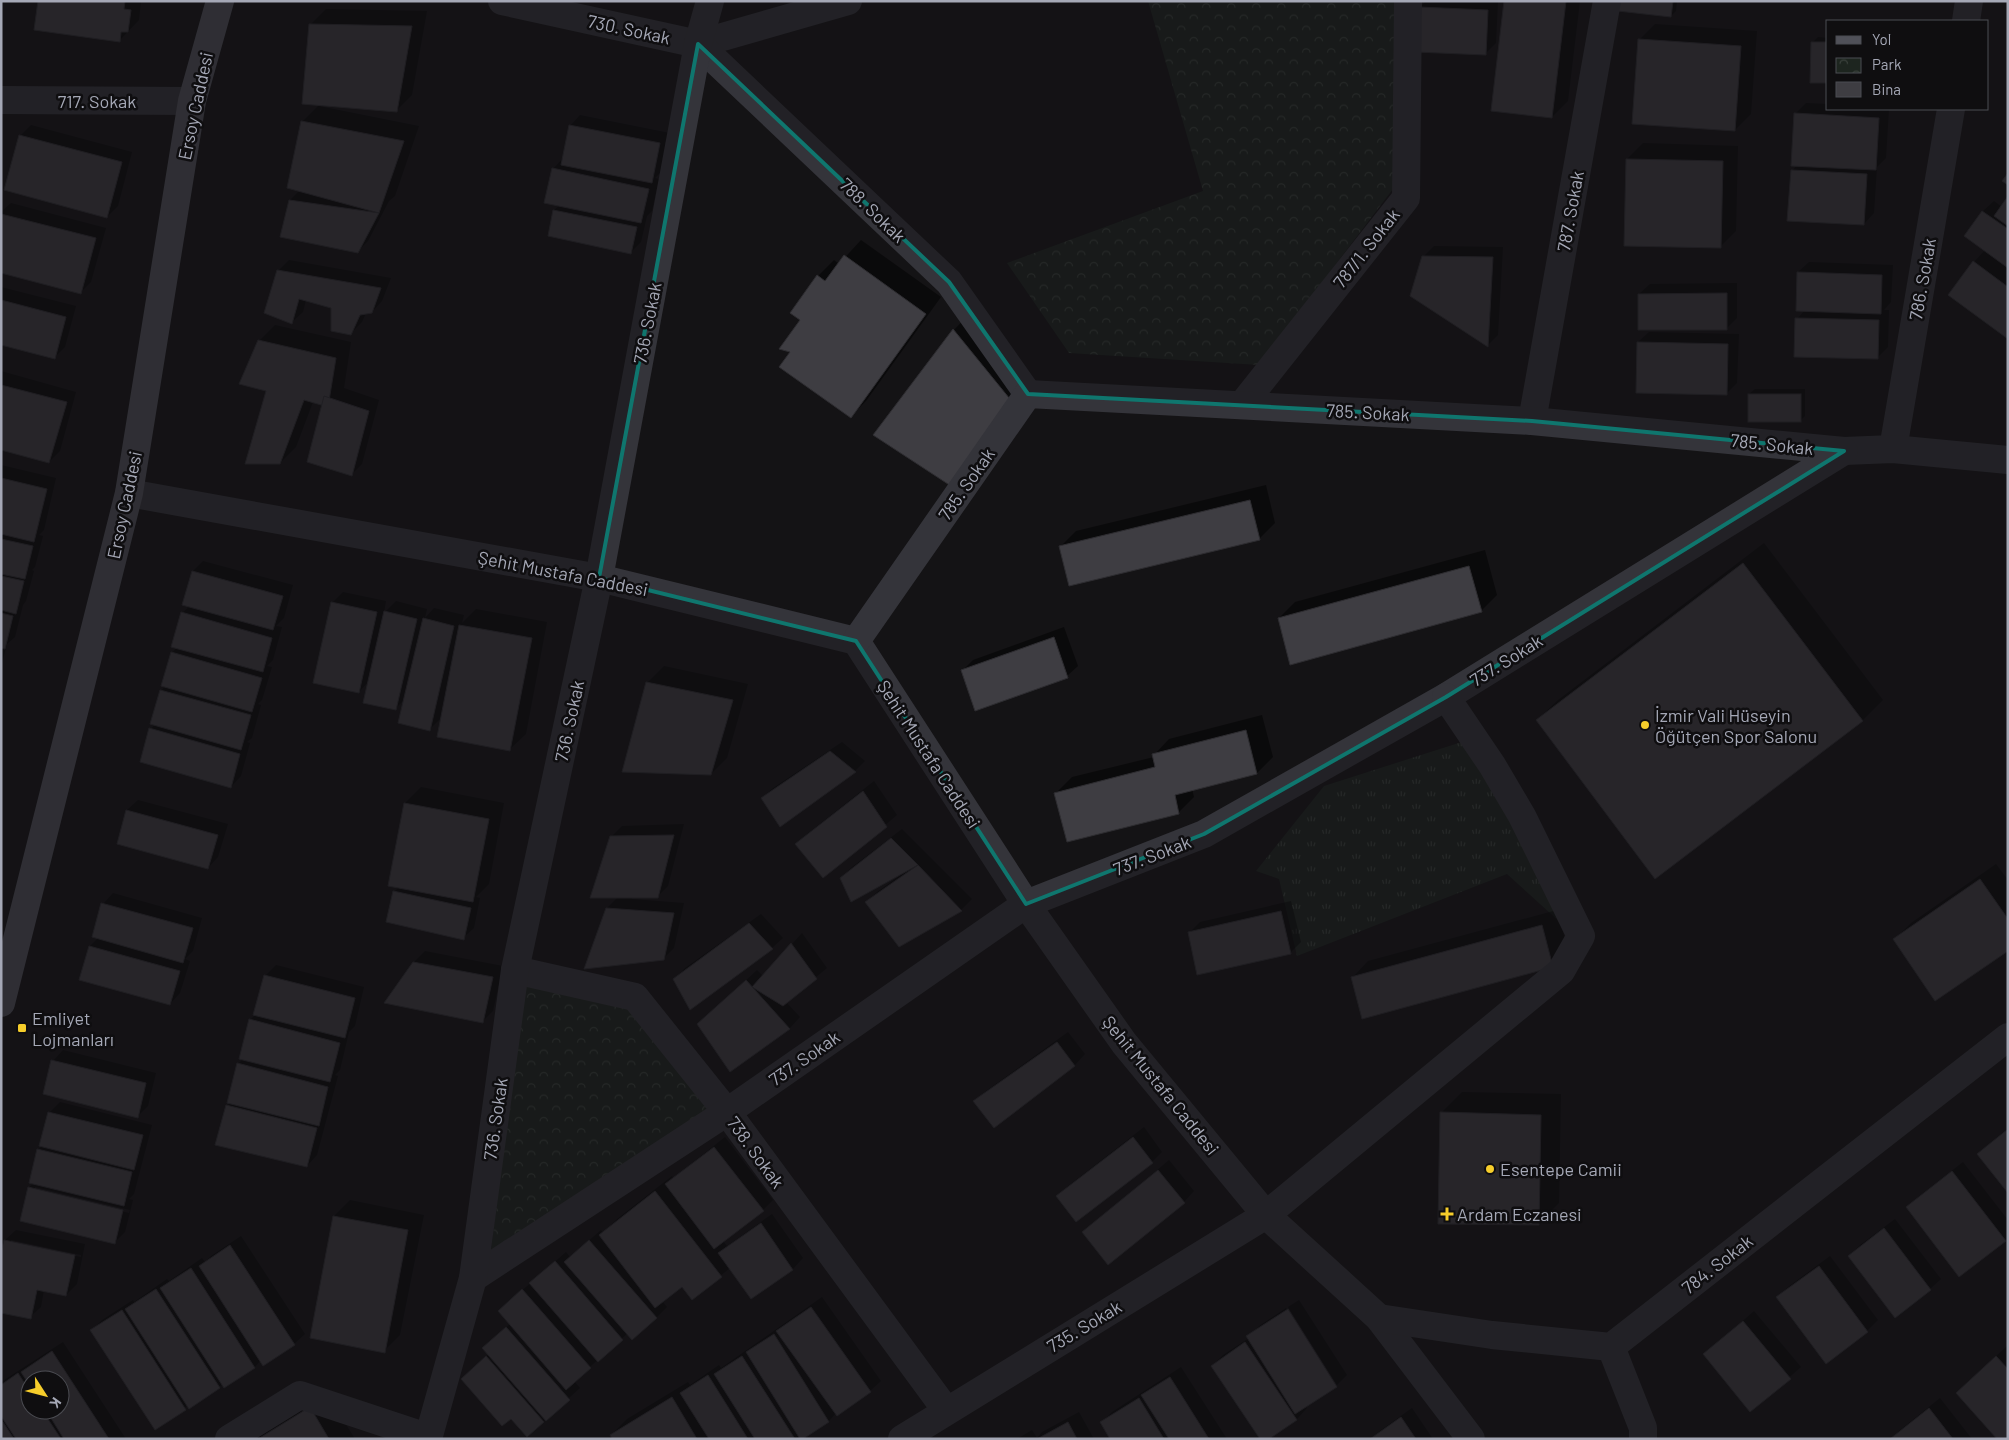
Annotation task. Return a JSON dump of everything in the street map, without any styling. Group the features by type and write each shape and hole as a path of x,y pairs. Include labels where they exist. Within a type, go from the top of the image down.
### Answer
{"main road":[{"name":"Ersoy Caddesi","path":"1,1003 129,493 192,101 220,1"}],"street":[{"name":"730. Sokak","path":"502,1 698,44"},
{"name":"736. Sokak","path":"428,1438 473,1278 515,970 599,578 698,44 710,1"},
{"path":"698,44 848,1"},
{"name":"787/1. Sokak","path":"1242,405 1406,198 1408,1"},
{"name":"787. Sokak","path":"1532,421 1607,1"},
{"path":"1966,20 1969,1"},
{"name":"788. Sokak","path":"698,44 949,282 1028,394"},
{"name":"717. Sokak","path":"1,100 192,101"},
{"name":"786. Sokak","path":"1893,449 1951,110"},
{"name":"785. Sokak","path":"856,641 1028,394 1532,421 1844,452 1893,449 2008,460"},
{"name":"737. Sokak","path":"473,1278 727,1112 1026,904 1204,834 1446,697 1844,452"},
{"name":"Şehit Mustafa Caddesi","path":"129,493 599,578 856,641 1026,904 1124,1043 1266,1215 1379,1318 1471,1439"},
{"name":"735. Sokak","path":"902,1439 946,1410 1266,1215 1561,971 1581,936 1522,816 1492,764 1446,697"},
{"name":"738. Sokak","path":"515,970 635,997 727,1112 946,1410"},
{"name":"784. Sokak","path":"1611,1347 2008,1037"},
{"path":"1379,1318 1492,1335 1611,1347 1643,1428 1643,1439"},
{"path":"229,1439 300,1395 428,1438"}],"highlighted area":[{"path":"698,44 949,282 1028,394 1532,421 1844,451 1446,697 1204,834 1026,904 856,641 599,578"}],"green space":[{"path":"1148,1 1398,1 1396,185 1259,365 1069,353 1007,263 1203,191"},
{"path":"1468,740 1572,933 1507,874 1297,956 1279,879 1256,871 1324,786"},
{"path":"524,982 629,1009 708,1109 491,1250"}],"building":[{"path":"38,1 125,1 124,9 131,10 128,32 121,32 120,42 34,30"},
{"path":"1504,1 1566,1 1552,118 1491,111"},
{"path":"1619,1 1673,1 1671,17 1618,11"},
{"path":"1418,7 1488,10 1486,55 1416,52"},
{"path":"309,24 412,26 397,112 302,104"},
{"path":"1638,39 1741,46 1735,131 1632,124"},
{"path":"1811,42 1826,42 1826,83 1810,83"},
{"path":"1794,113 1879,118 1876,170 1791,166"},
{"path":"301,121 404,141 379,213 287,188"},
{"path":"569,125 660,143 652,183 561,165"},
{"path":"19,135 122,162 107,218 4,190"},
{"path":"1626,159 1723,161 1721,248 1624,246"},
{"path":"552,168 649,189 641,223 544,203"},
{"path":"1791,170 1867,174 1864,225 1787,221"},
{"path":"2008,173 2008,185 2002,181"},
{"path":"2008,196 2008,226 1994,216"},
{"path":"289,200 379,213 358,253 280,237"},
{"path":"553,210 637,227 631,254 548,236"},
{"path":"1982,211 2008,229 2008,268 1964,236"},
{"path":"1,214 96,238 81,294 1,273"},
{"path":"844,255 926,314 851,418 779,367 790,352 779,349 800,320 790,313 817,275 825,281"},
{"path":"1422,256 1493,257 1488,347 1410,296"},
{"path":"1973,261 2008,287 2008,339 1948,295"},
{"path":"277,270 381,288 372,313 360,315 351,335 331,331 331,308 299,299 292,324 264,313"},
{"path":"1797,272 1882,275 1881,314 1796,311"},
{"path":"1727,293 1727,330 1638,330 1638,294"},
{"path":"1,300 66,317 55,359 1,345"},
{"path":"1795,318 1879,320 1878,359 1794,357"},
{"path":"953,329 1014,404 951,486 873,435"},
{"path":"258,340 336,358 328,407 304,400 280,464 245,464 266,391 239,384"},
{"path":"1637,342 1728,344 1727,395 1636,393"},
{"path":"1,385 67,402 49,463 1,450"},
{"path":"1748,394 1801,394 1801,422 1748,422"},
{"path":"324,396 369,411 352,476 307,462"},
{"path":"1,478 47,489 34,542 1,534"},
{"path":"1250,500 1260,540 1069,586 1059,546"},
{"path":"1,539 33,546 25,579 1,574"},
{"path":"1743,563 1863,721 1655,879 1536,720"},
{"path":"1469,566 1482,612 1290,665 1278,618"},
{"path":"192,571 283,596 273,630 182,605"},
{"path":"1,576 24,581 16,614 1,610"},
{"path":"331,602 377,612 359,693 313,683"},
{"path":"384,611 417,619 396,710 363,703"},
{"path":"181,612 272,638 263,672 171,647"},
{"path":"1,613 13,616 5,649 1,648"},
{"path":"423,618 454,626 430,731 398,723"},
{"path":"459,625 532,638 510,751 437,737"},
{"path":"1054,637 1068,678 975,711 961,670"},
{"path":"171,652 262,678 252,712 161,686"},
{"path":"646,682 733,700 711,775 622,772"},
{"path":"160,690 251,715 241,750 150,724"},
{"path":"149,728 240,754 231,788 140,762"},
{"path":"1246,730 1257,774 1175,795 1179,814 1067,842 1054,793 1155,767 1152,754"},
{"path":"830,751 856,772 780,827 761,798"},
{"path":"863,791 887,827 823,878 795,844"},
{"path":"404,803 489,819 473,902 388,886"},
{"path":"126,810 218,835 208,869 117,844"},
{"path":"674,835 658,898 590,898 610,836"},
{"path":"891,838 918,865 851,902 840,878"},
{"path":"918,865 962,911 899,947 865,902"},
{"path":"1980,879 2008,919 2008,951 1935,1001 1893,939"},
{"path":"393,891 471,908 464,940 386,922"},
{"path":"101,903 193,928 183,963 92,937"},
{"path":"606,908 674,913 664,960 584,969"},
{"path":"1281,911 1291,954 1197,975 1188,932"},
{"path":"749,923 773,949 690,1010 673,979"},
{"path":"1542,925 1553,967 1362,1019 1351,977"},
{"path":"791,943 817,979 783,1006 752,987"},
{"path":"89,946 180,971 170,1005 79,980"},
{"path":"413,962 493,977 483,1023 384,1003"},
{"path":"264,975 355,998 345,1038 253,1015"},
{"path":"746,980 790,1029 730,1072 697,1024"},
{"path":"249,1019 340,1043 330,1082 239,1059"},
{"path":"1057,1042 1075,1066 994,1128 973,1101"},
{"path":"51,1060 146,1083 138,1118 43,1094"},
{"path":"237,1063 328,1087 319,1126 227,1103"},
{"path":"226,1105 317,1128 307,1167 215,1145"},
{"path":"48,1112 143,1135 134,1170 39,1146"},
{"name":"Esentepe Camii","path":"1440,1112 1541,1115 1539,1225 1438,1224"},
{"path":"2008,1129 2008,1193 1977,1154"},
{"path":"1133,1137 1153,1163 1076,1222 1056,1196"},
{"path":"714,1147 764,1211 714,1249 665,1184"},
{"path":"37,1149 132,1172 124,1206 29,1183"},
{"path":"1158,1170 1185,1203 1108,1265 1082,1232"},
{"path":"1952,1171 2006,1241 1959,1277 1906,1207"},
{"path":"28,1187 123,1210 115,1244 20,1221"},
{"path":"655,1191 722,1277 692,1300 682,1287 655,1308 599,1235"},
{"path":"333,1216 408,1230 385,1353 310,1338"},
{"path":"761,1223 793,1270 751,1299 718,1253"},
{"path":"1884,1228 1931,1290 1895,1318 1848,1256"},
{"path":"4,1240 75,1255 66,1296 37,1290 31,1319 1,1313 1,1252"},
{"path":"589,1240 657,1318 632,1340 564,1262"},
{"path":"230,1245 295,1345 263,1366 199,1266"},
{"path":"555,1261 623,1340 598,1362 529,1283"},
{"path":"1819,1266 1868,1332 1826,1364 1776,1297"},
{"path":"191,1268 255,1368 224,1388 160,1288"},
{"path":"156,1289 220,1388 189,1409 125,1309"},
{"path":"522,1289 591,1368 566,1390 498,1311"},
{"path":"811,1307 871,1392 837,1416 776,1331"},
{"path":"1288,1309 1337,1387 1295,1414 1246,1336"},
{"path":"122,1310 186,1410 155,1430 90,1330"},
{"path":"1743,1321 1791,1379 1750,1412 1703,1354"},
{"path":"506,1327 570,1400 546,1421 482,1348"},
{"path":"774,1334 829,1422 803,1439 800,1439 746,1352"},
{"path":"1245,1342 1297,1420 1269,1439 1260,1439 1211,1366"},
{"path":"52,1351 64,1370 24,1370"},
{"path":"486,1356 544,1422 527,1437 511,1419 502,1426 461,1379"},
{"path":"742,1356 795,1439 755,1439 714,1374"},
{"path":"1996,1356 2008,1369 2008,1439 1997,1439 1956,1393"},
{"path":"18,1373 20,1376 20,1420 49,1420 61,1439 16,1439 1,1416 1,1385"},
{"path":"708,1375 748,1439 709,1439 680,1393"},
{"path":"1170,1377 1209,1439 1169,1439 1141,1395"},
{"path":"70,1379 109,1439 64,1439 52,1420 70,1420"},
{"path":"672,1397 697,1439 612,1439 610,1435"},
{"path":"1139,1398 1164,1439 1110,1439 1100,1422"},
{"path":"310,1407 329,1439 258,1439"},
{"path":"1929,1408 1953,1439 1890,1439"},
{"path":"1401,1417 1416,1439 1370,1439"},
{"path":"1,1419 14,1439 1,1439"},
{"path":"1068,1422 1077,1439 1037,1439"}],"place":[{"name":"İzmir Vali Hüseyin Öğütçen Spor Salonu","path":"1645,725"},
{"name":"Emliyet Lojmanları","path":"22,1028"},
{"name":"Esentepe Camii","path":"1490,1169"},
{"name":"Ardam Eczanesi","path":"1447,1214"}]}
